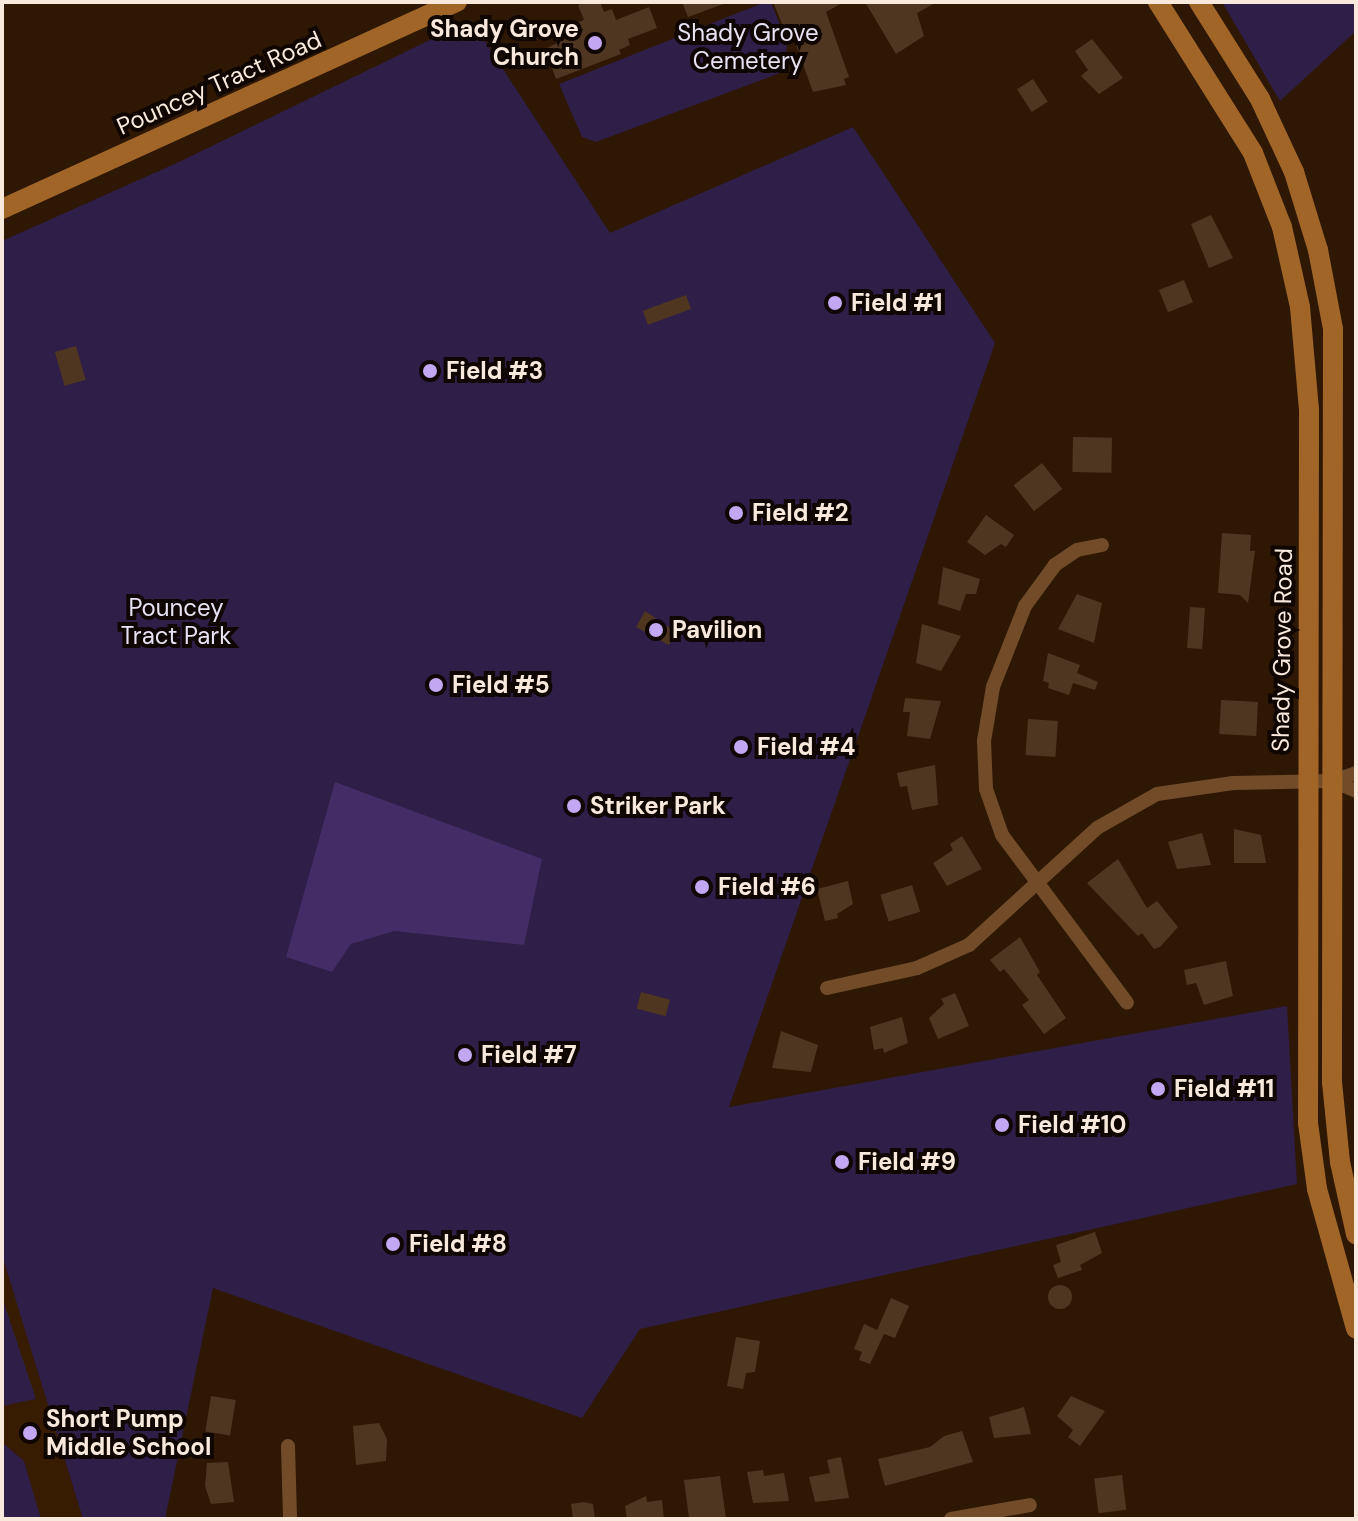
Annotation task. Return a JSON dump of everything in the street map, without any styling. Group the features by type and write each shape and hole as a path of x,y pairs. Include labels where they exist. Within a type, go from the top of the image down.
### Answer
{"main road":[{"name":"Pouncey Tract Road","path":"2,209 457,2"},
{"name":"Shady Grove Road","path":"1158,2 1253,153 1277,213 1296,281 1309,410 1308,1123 1317,1189 1356,1329"},
{"path":"1199,2 1247,76 1284,147 1311,223 1329,303 1336,438 1333,1109 1356,1234"}],"street":[{"path":"1102,545 1077,550 1055,565 1025,606 993,687 984,741 986,789 1002,835 1127,1003"},
{"path":"827,988 917,968 969,945 1097,828 1157,794 1195,786 1333,781 1356,773"},
{"path":"1333,781 1356,791"},
{"path":"288,1446 290,1519"},
{"path":"951,1519 1030,1505"}],"shaded area":[{"path":"335,782 542,859 524,945 394,931 351,944 332,972 286,957"},
{"name":"Short Pump Middle School","path":"2,1255 32,1347 83,1519 2,1519"}],"green space":[{"name":"Shady Grove Cemetery","path":"771,2 787,43 785,71 596,142 582,137 559,84"},
{"path":"1222,2 1356,2 1356,31 1280,101"},
{"name":"Striker Park","path":"471,20 610,233 853,127 995,343 729,1107 1287,1006 1297,1184 640,1329 582,1418 213,1288 165,1519 83,1519 2,1255 2,241 179,162"},
{"path":"2,1297 36,1399 2,1406"},
{"path":"2,1442 24,1461 41,1519 2,1519"}],"building":[{"name":"Shady Grove Church","path":"600,2 604,12 612,9 616,20 649,7 657,28 628,39 630,45 619,50 621,54 556,79 545,49 580,32 577,23 584,20 578,5"},
{"path":"682,2 726,2 726,3 688,17"},
{"path":"773,2 844,2 826,12 849,77 844,79 846,85 813,92 790,28 785,31"},
{"path":"865,2 937,2 917,13 924,36 896,54"},
{"path":"1092,39 1123,78 1099,94 1081,76 1088,70 1075,51"},
{"path":"1033,79 1048,102 1032,112 1017,89"},
{"path":"1211,215 1233,258 1209,268 1191,224"},
{"path":"1184,280 1193,302 1168,312 1159,290"},
{"path":"686,295 691,309 648,325 643,311"},
{"path":"76,346 86,380 64,386 55,352"},
{"path":"1073,437 1112,438 1111,473 1072,472"},
{"path":"1042,463 1062,489 1034,511 1014,485"},
{"path":"986,515 1014,535 1006,547 1001,544 985,555 967,542"},
{"path":"1222,533 1251,535 1250,551 1255,551 1248,603 1240,595 1218,593"},
{"path":"943,567 980,579 976,594 966,594 960,611 938,604"},
{"path":"1077,594 1102,603 1094,643 1058,629"},
{"path":"1190,607 1205,608 1202,649 1187,648"},
{"name":"Pavilion","path":"645,611 676,632 669,645 636,627"},
{"path":"922,624 961,636 941,671 916,663"},
{"path":"1048,653 1080,665 1077,673 1098,682 1095,690 1073,683 1069,695 1048,688 1049,683 1043,681"},
{"path":"905,698 941,701 930,739 907,736 910,712 903,712"},
{"path":"1221,700 1258,702 1256,736 1219,734"},
{"path":"1028,719 1058,721 1055,757 1025,755"},
{"path":"935,765 938,805 912,810 907,786 900,787 897,773"},
{"path":"1234,829 1261,835 1266,863 1234,863"},
{"path":"1202,833 1211,865 1177,869 1168,842"},
{"path":"962,836 982,869 947,886 933,863 953,850 950,844"},
{"path":"1118,859 1147,908 1157,901 1178,927 1160,947 1154,949 1142,933 1138,936 1087,883"},
{"path":"848,881 853,904 837,914 838,918 825,921 817,889"},
{"path":"912,885 920,912 889,921 880,895"},
{"path":"1020,937 1040,972 1037,975 1066,1018 1044,1034 1022,1005 1029,1000 1004,969 1000,972 990,960"},
{"path":"1226,961 1233,996 1204,1005 1196,983 1187,985 1184,970"},
{"path":"641,992 670,1000 666,1016 637,1008"},
{"path":"955,993 969,1026 938,1039 929,1018 944,1004 941,999"},
{"path":"902,1017 908,1043 884,1053 883,1048 874,1050 870,1027"},
{"path":"781,1031 818,1045 811,1072 772,1068"},
{"path":"1095,1232 1102,1253 1080,1265 1082,1270 1058,1278 1053,1265 1061,1262 1056,1245"},
{"path":"1060,1285 1069,1288 1072,1297 1069,1306 1060,1309 1051,1306 1048,1297 1051,1288"},
{"path":"891,1298 909,1306 895,1338 884,1334 870,1364 859,1360 862,1352 854,1349 864,1324 877,1330"},
{"path":"736,1337 760,1341 755,1372 746,1373 743,1389 727,1386"},
{"path":"211,1396 236,1400 230,1435 205,1432"},
{"path":"1071,1396 1105,1411 1080,1446 1068,1437 1073,1430 1057,1416"},
{"path":"1024,1407 1031,1434 994,1438 989,1417"},
{"path":"379,1423 387,1439 386,1461 356,1465 353,1426"},
{"path":"962,1431 973,1462 885,1486 878,1459 930,1447 944,1436"},
{"path":"841,1457 849,1498 815,1502 809,1477 830,1473 827,1460"},
{"path":"228,1462 234,1502 211,1504 205,1486 207,1463"},
{"path":"763,1470 764,1476 784,1473 789,1501 753,1503 747,1472"},
{"path":"1122,1475 1126,1510 1098,1513 1094,1478"},
{"path":"720,1476 726,1518 689,1518 684,1480"},
{"path":"646,1496 647,1502 662,1500 664,1519 627,1519 625,1506"},
{"path":"571,1504 593,1504 595,1519 573,1519"}],"place":[{"name":"Shady Grove Church","path":"595,43"},
{"name":"Field #1","path":"835,303"},
{"name":"Field #3","path":"430,371"},
{"name":"Field #2","path":"736,513"},
{"name":"Pavilion","path":"656,630"},
{"name":"Field #5","path":"436,685"},
{"name":"Field #4","path":"741,747"},
{"name":"Striker Park","path":"574,806"},
{"name":"Field #6","path":"702,887"},
{"name":"Field #7","path":"465,1055"},
{"name":"Field #11","path":"1158,1089"},
{"name":"Field #10","path":"1002,1125"},
{"name":"Field #9","path":"842,1162"},
{"name":"Field #8","path":"393,1244"},
{"name":"Short Pump Middle School","path":"30,1433"}],"park label":[{"name":"Pouncey Tract Park","path":"176,622"}]}
